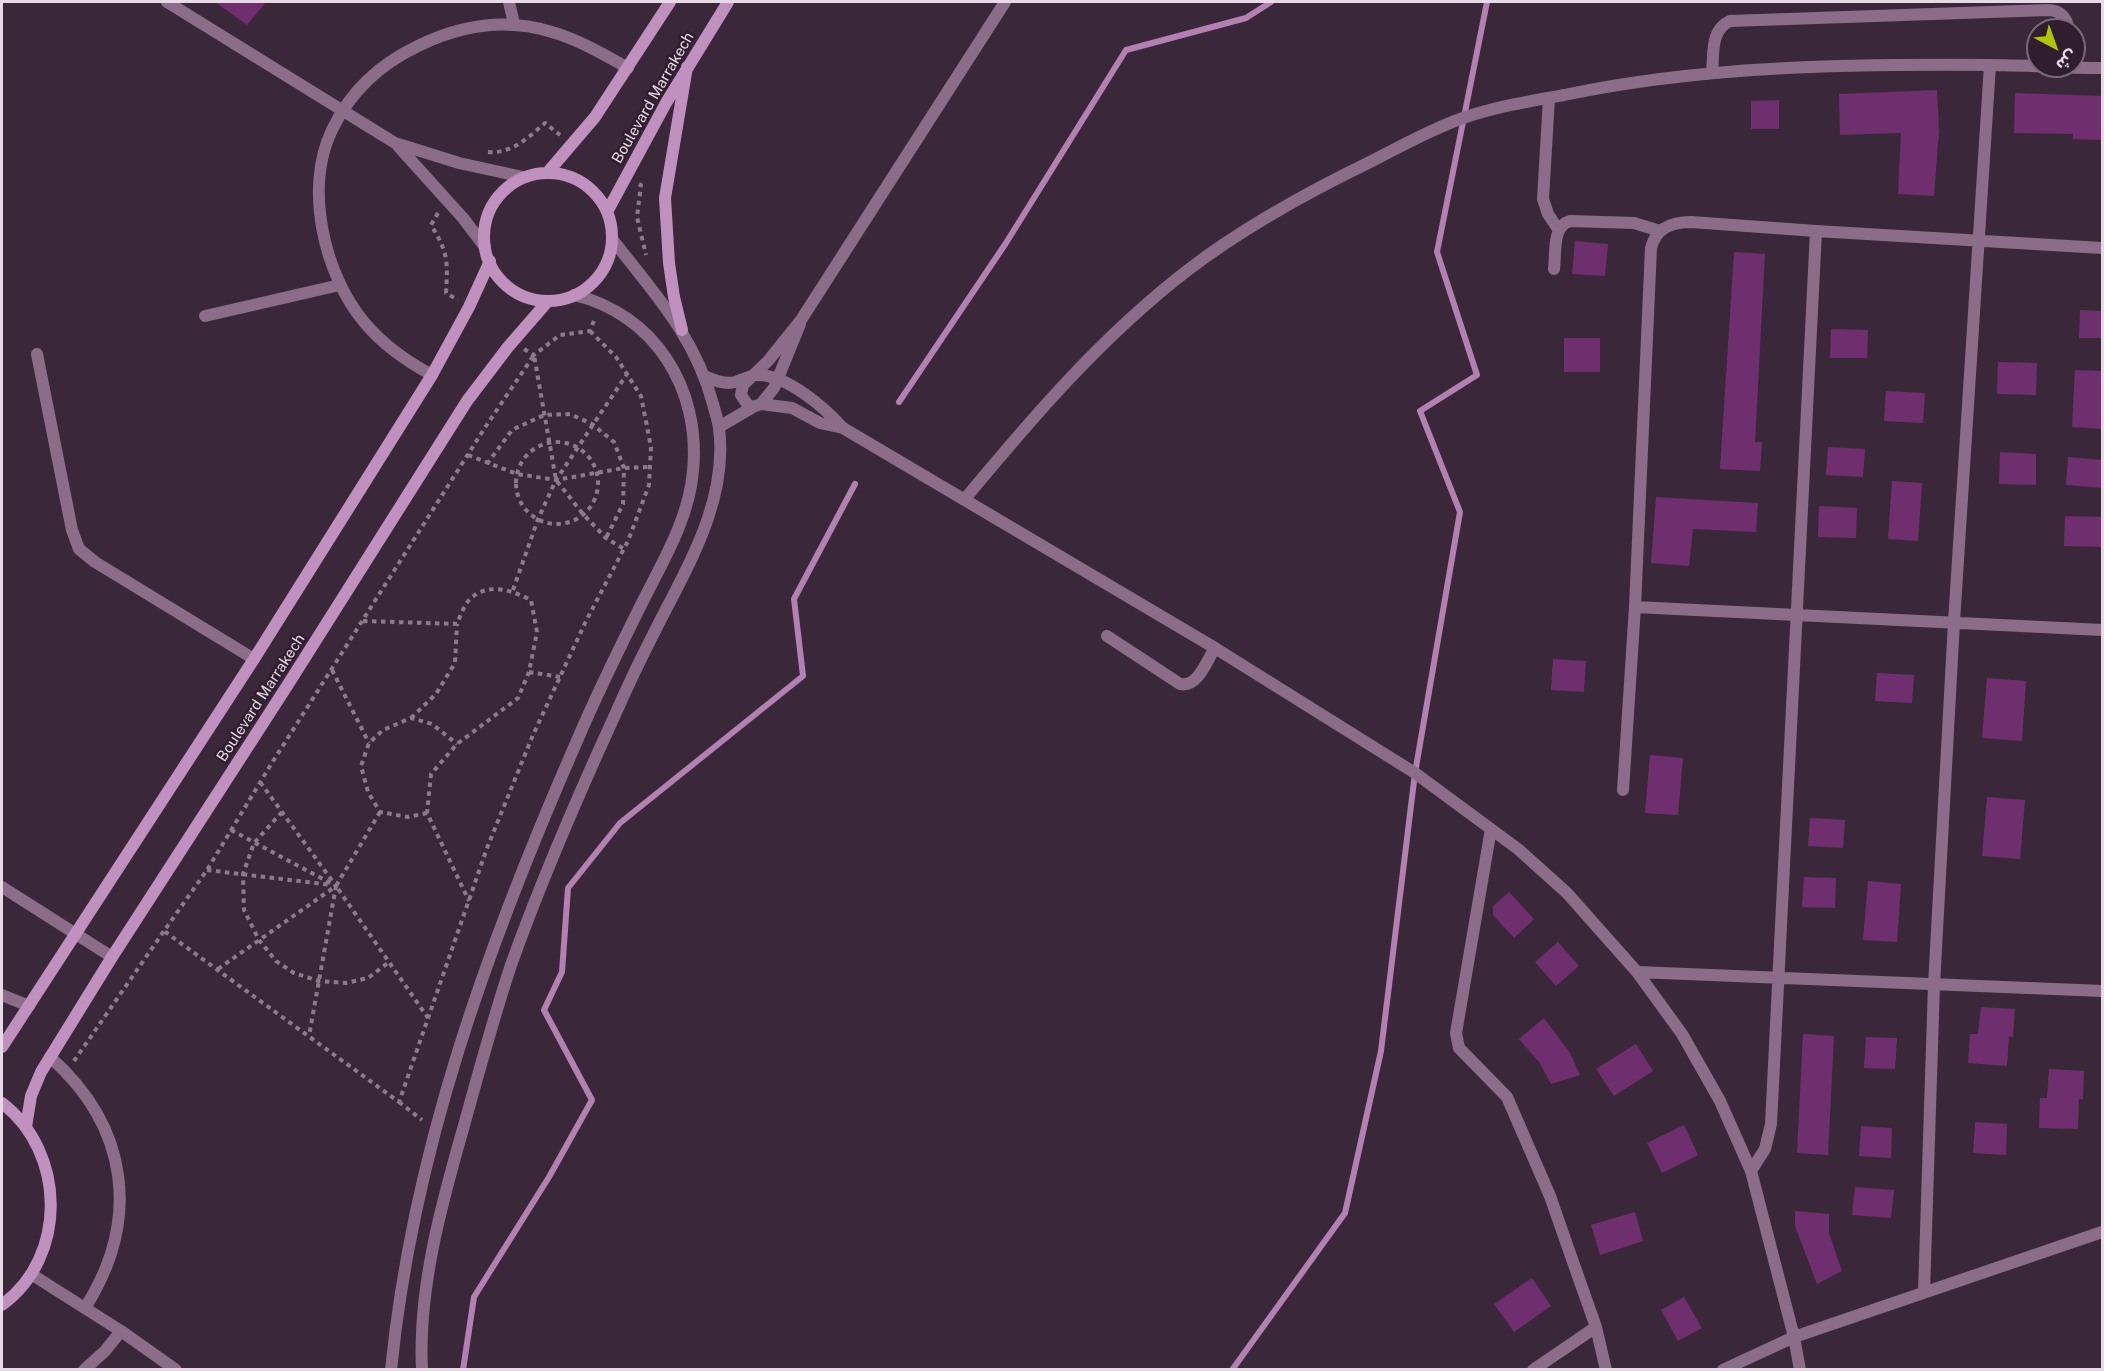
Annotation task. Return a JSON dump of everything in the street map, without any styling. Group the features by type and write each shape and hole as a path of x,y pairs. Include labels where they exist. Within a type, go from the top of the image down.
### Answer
{"main road":[{"path":"548,172 573,146 595,117 670,2"},
{"name":"Boulevard Marrakech","path":"607,212 687,68 728,2"},
{"path":"682,330 669,263 665,198 687,68"},
{"path":"548,172 577,179 590,188 600,199 607,212 612,239 605,266 587,288 562,300 548,301 519,294 497,274 485,247 485,230 497,198 509,186 524,177 548,172"},
{"name":"Boulevard Marrakech","path":"2,1047 254,659 432,375 469,307 490,261"},
{"name":"Boulevard Marrakech","path":"26,1127 31,1096 41,1072 112,957 467,401 548,301"},
{"path":"2,1103 26,1127 41,1154 50,1184 51,1216 45,1246 31,1274 2,1305"}],"street":[{"path":"167,2 395,143 447,198 485,247"},
{"path":"509,2 514,24"},
{"path":"843,428 820,423 792,408 747,404 741,391 743,385 768,361 801,320 1005,2"},
{"path":"1712,72 1715,36 1721,27 1730,21 2048,10 2059,12 2064,18"},
{"path":"432,375 413,364 378,337 364,321 340,285 325,242 320,198 325,153 331,131 343,110 358,88 381,68 405,52 432,39 460,30 514,24 548,30 592,47 628,68"},
{"path":"1924,1292 1934,985 1954,622 1990,65"},
{"path":"964,500 1041,410 1108,340 1155,297 1231,240 1321,186 1464,118 1549,98 1659,78 1712,72 1876,66 2026,66"},
{"path":"2086,68 2103,68"},
{"path":"1549,98 1543,199 1548,214 1558,229"},
{"path":"395,143 459,163 524,177"},
{"path":"1554,269 1558,229 1565,222 1634,223 1660,231"},
{"path":"1623,790 1635,607 1651,248 1654,238 1660,231 1675,224 1691,222 2103,248"},
{"path":"1751,1171 1765,1149 1771,1124 1816,231"},
{"path":"422,1370 424,1304 440,1219 451,1171 498,1006 530,914 576,803 625,692 699,545 707,524 718,478 719,427 704,376 682,330 668,309 612,239"},
{"path":"205,316 340,285"},
{"path":"391,1370 396,1317 406,1256 434,1130 466,1024 535,840 618,652 671,546 691,488 694,449 692,427 687,405 674,371 660,347 631,320 602,303 574,295"},
{"path":"719,427 757,406 769,395 796,338 801,320"},
{"path":"37,354 72,530 80,549 95,562 254,659"},
{"path":"704,376 732,383 752,376 772,376 778,379 820,406 843,428 1215,648 1415,773 1526,856 1567,893 1637,972 1682,1034 1702,1067 1737,1136 1751,1171 1794,1337 1800,1370"},
{"path":"1635,607 2103,630"},
{"path":"1107,636 1185,685 1194,682 1215,648"},
{"path":"1491,829 1456,1033 1459,1048 1507,1097 1550,1196 1596,1327 1606,1370"},
{"path":"2,887 112,957"},
{"path":"1637,972 2103,991"},
{"path":"2,995 28,1006"},
{"path":"50,1057 81,1087 103,1124 111,1144 120,1186 120,1208 113,1250 102,1280 85,1308"},
{"path":"1723,1370 1794,1337 2103,1232"},
{"path":"31,1274 122,1331 176,1370"},
{"path":"1533,1370 1596,1327"},
{"path":"84,1370 122,1331"}],"path":[{"path":"485,152 496,152 519,144 545,123 573,146"},
{"path":"626,175 641,185 637,217 646,256 635,269"},
{"path":"447,198 431,225 448,261 446,293 469,307"},
{"path":"590,331 602,303"},
{"path":"67,1071 207,870 362,621 534,355 560,335 590,331"},
{"path":"399,1102 487,848 560,677 624,549 649,485 651,447 641,396 616,357 590,331"},
{"path":"513,342 534,355 556,480 606,538 624,549"},
{"path":"513,590 538,519 556,480 627,374"},
{"path":"487,464 512,430 544,415 570,414 592,424 614,442 624,468 623,504 606,538"},
{"path":"549,443 567,443 577,447 592,461 597,472 597,492 593,502 583,514 569,522 558,524 538,519 522,504 516,484 518,474 528,455 536,448 549,443"},
{"path":"468,455 518,474 556,480 624,468 650,467"},
{"path":"427,813 408,817 380,812 368,792 362,766 369,743 383,730 411,718 436,694 455,663 457,624 469,600 488,589 513,590 531,600 537,632 529,672 518,698 458,744 430,774 427,813 469,901"},
{"path":"362,621 457,624"},
{"path":"332,669 369,743"},
{"path":"529,672 560,677"},
{"path":"411,718 432,724 458,744"},
{"path":"260,782 428,1018"},
{"path":"282,812 254,843 243,874 244,910 259,940 276,961 294,973 318,981 346,983 368,978 389,962"},
{"path":"309,1036 336,886 380,812"},
{"path":"231,830 336,886"},
{"path":"207,870 336,886"},
{"path":"218,969 336,886"},
{"path":"164,931 434,1130"}],"building":[{"path":"215,2 266,2 247,25"},
{"path":"1937,90 1939,131 1934,196 1898,194 1901,133 1840,135 1839,94"},
{"path":"2015,93 2103,96 2102,140 2073,139 2073,134 2014,133"},
{"path":"1779,100 1779,129 1751,129 1751,101"},
{"path":"1575,241 1608,244 1605,276 1572,274"},
{"path":"1734,252 1765,254 1755,442 1762,442 1760,471 1720,469"},
{"path":"2080,310 2103,311 2103,338 2079,338"},
{"path":"1831,329 1868,330 1867,358 1830,358"},
{"path":"1564,338 1600,338 1600,372 1564,372"},
{"path":"1998,362 2037,363 2036,395 1997,394"},
{"path":"2075,370 2103,371 2103,429 2072,427"},
{"path":"1886,391 1925,393 1923,423 1884,421"},
{"path":"1828,447 1865,449 1863,477 1826,475"},
{"path":"2000,452 2036,454 2036,485 1999,484"},
{"path":"2068,457 2103,460 2103,488 2066,485"},
{"path":"1892,481 1922,483 1918,541 1888,539"},
{"path":"1656,497 1758,503 1756,532 1693,529 1689,566 1651,563"},
{"path":"1819,506 1857,508 1856,538 1818,537"},
{"path":"2065,516 2103,517 2103,547 2064,546"},
{"path":"1553,659 1586,661 1584,692 1551,690"},
{"path":"1877,673 1914,675 1912,703 1875,701"},
{"path":"1987,678 2026,681 2022,741 1982,738"},
{"path":"1650,755 1683,758 1678,815 1645,813"},
{"path":"1987,797 2025,800 2020,859 1982,856"},
{"path":"1810,818 1845,820 1843,848 1808,846"},
{"path":"1804,877 1836,878 1835,908 1802,907"},
{"path":"1868,881 1901,884 1897,942 1863,940"},
{"path":"1509,892 1534,919 1514,938 1493,915 1493,906"},
{"path":"1558,942 1579,966 1556,986 1535,962"},
{"path":"1981,1007 2015,1009 2013,1037 2009,1036 2007,1066 1968,1063 1970,1034 1978,1034"},
{"path":"1544,1018 1570,1053 1580,1075 1551,1084 1539,1062 1519,1039"},
{"path":"1803,1034 1834,1036 1828,1155 1797,1153"},
{"path":"1866,1037 1897,1038 1895,1069 1864,1068"},
{"path":"1636,1044 1653,1071 1614,1096 1596,1069"},
{"path":"2049,1069 2084,1071 2083,1099 2079,1099 2078,1129 2039,1128 2040,1098 2047,1098"},
{"path":"1975,1122 2007,1124 2006,1155 1973,1153"},
{"path":"1684,1125 1698,1155 1662,1173 1647,1143"},
{"path":"1861,1126 1892,1128 1891,1158 1859,1156"},
{"path":"1855,1187 1894,1190 1891,1218 1852,1215"},
{"path":"1795,1211 1829,1214 1829,1233 1842,1271 1817,1284 1795,1226"},
{"path":"1635,1212 1643,1241 1600,1255 1591,1225"},
{"path":"1532,1278 1551,1306 1514,1332 1494,1304"},
{"path":"1684,1297 1702,1328 1678,1341 1661,1310"}],"waterway":[{"path":"899,402 1006,243 1126,50 1246,18 1271,2"},
{"path":"1232,1370 1345,1213 1381,1051 1415,773 1460,512 1420,411 1477,375 1437,252 1487,2"},
{"path":"463,1370 474,1297 549,1177 592,1100 544,1010 562,972 568,888 620,823 803,676 794,599 855,484"}]}
